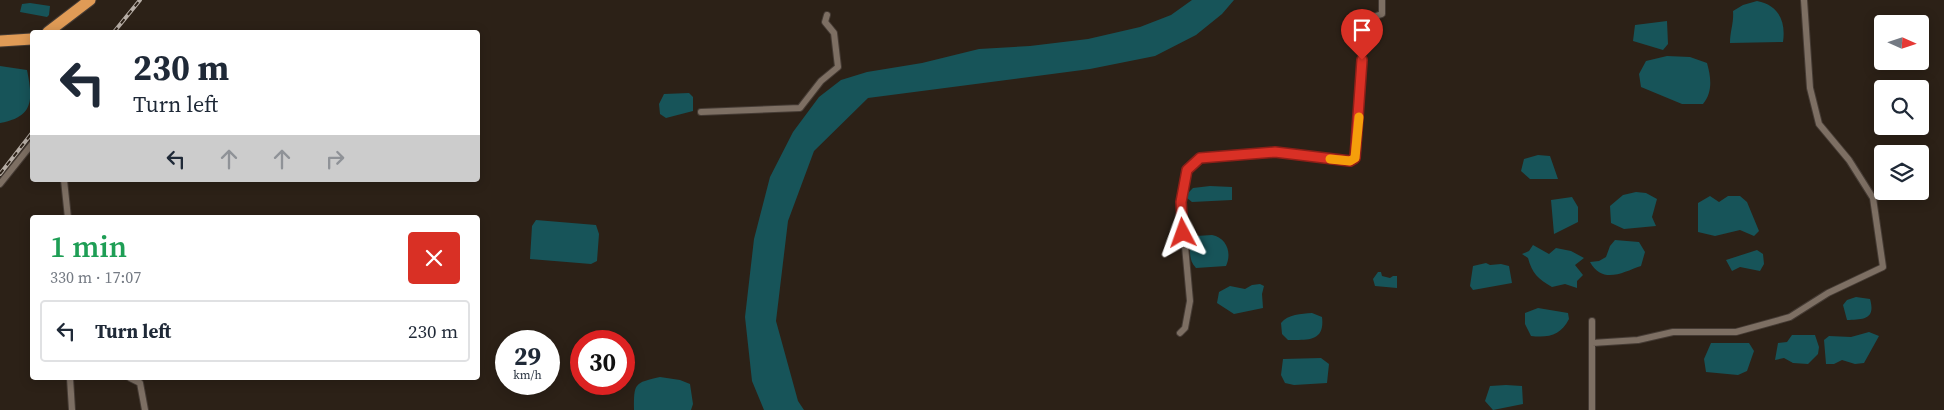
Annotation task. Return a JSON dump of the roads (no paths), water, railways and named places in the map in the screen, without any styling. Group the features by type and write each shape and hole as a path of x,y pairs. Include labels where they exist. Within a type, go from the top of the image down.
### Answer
{"highway":[{"path":"51,30 90,0"},
{"path":"0,41 30,39"}],"street":[{"path":"1180,333 1185,328 1190,301 1181,202 1187,170 1200,158 1275,152 1350,161 1355,158 1364,27 1367,19 1382,14 1382,0"},
{"path":"1592,343 1638,340 1674,332 1736,332 1790,317 1828,292 1883,267 1873,198 1849,160 1819,124 1810,88 1804,0"},
{"path":"701,112 800,108 805,105 821,81 838,68 834,33 825,22 827,15"},
{"path":"0,184 30,146"},
{"path":"64,182 68,215"},
{"path":"1592,321 1592,410"},
{"path":"70,380 72,410"},
{"path":"134,380 140,383 145,410"}],"water":[{"path":"1192,0 1234,0 1222,14 1196,35 1155,56 1090,69 868,98 814,151 788,221 776,321 798,401 804,410 764,410 752,381 745,317 754,239 770,177 793,132 819,97 841,80 867,72 922,63 979,49 1030,46 1088,39 1140,27 1171,15"},
{"path":"1757,1 1765,3 1776,10 1782,21 1783,42 1730,43 1733,11 1743,5"},
{"path":"30,3 50,6 49,15 47,17 20,12 22,4"},
{"path":"1667,21 1668,44 1663,50 1633,41 1635,25"},
{"path":"1667,56 1690,57 1707,63 1710,89 1703,104 1682,104 1641,87 1639,74 1646,61"},
{"path":"0,66 27,70 30,98 25,112 11,120 0,123"},
{"path":"689,93 693,97 693,111 666,118 660,114 659,104 664,94"},
{"path":"1538,155 1550,156 1558,179 1530,179 1521,171 1524,159"},
{"path":"1210,186 1232,187 1232,200 1192,202 1187,198 1187,194 1193,188"},
{"path":"1636,192 1646,193 1657,199 1652,217 1656,226 1624,229 1611,223 1610,206 1623,195"},
{"path":"1710,196 1719,202 1728,196 1740,196 1747,202 1759,231 1754,236 1740,230 1715,236 1698,232 1698,203"},
{"path":"1572,197 1578,207 1578,222 1554,234 1551,200"},
{"path":"536,220 596,225 599,234 597,261 591,264 530,259 532,226"},
{"path":"1212,235 1221,239 1227,247 1228,261 1226,266 1196,268 1191,258 1191,239 1196,236"},
{"path":"1615,240 1639,242 1645,252 1641,266 1614,275 1607,275 1595,269 1590,262 1599,261 1606,257 1610,246"},
{"path":"1533,245 1549,254 1556,248 1571,251 1584,258 1575,265 1583,275 1577,281 1577,288 1565,284 1552,287 1539,278 1531,268 1528,258 1522,254 1529,251"},
{"path":"1757,250 1763,254 1764,264 1760,271 1740,267 1732,271 1726,260"},
{"path":"1486,263 1509,266 1512,283 1473,290 1470,286 1473,266"},
{"path":"1378,272 1381,272 1382,276 1390,278 1397,276 1397,288 1375,286 1373,279"},
{"path":"1260,284 1264,286 1262,294 1263,308 1234,314 1217,303 1219,292 1230,286 1245,289 1252,285"},
{"path":"1856,297 1870,299 1870,315 1847,320 1843,305 1847,300"},
{"path":"1538,308 1568,313 1569,319 1562,329 1554,334 1549,336 1531,336 1525,324 1525,313"},
{"path":"1312,313 1322,317 1321,331 1314,338 1288,340 1282,334 1281,323 1284,320 1295,315"},
{"path":"1869,332 1879,336 1864,363 1855,364 1842,360 1834,364 1826,364 1824,340 1829,336 1851,337"},
{"path":"1792,335 1815,335 1819,347 1818,354 1808,364 1793,363 1784,358 1775,360 1778,343 1787,342"},
{"path":"1711,343 1749,343 1754,351 1747,371 1738,375 1706,372 1704,359"},
{"path":"1321,358 1329,364 1327,383 1294,385 1285,383 1281,375 1283,359"},
{"path":"660,377 680,380 690,384 693,404 691,410 634,410 635,389 640,383"},
{"path":"1490,386 1522,386 1523,404 1493,410 1485,401"}],"railway":[{"path":"116,30 140,0"},
{"path":"0,174 30,136"}]}
